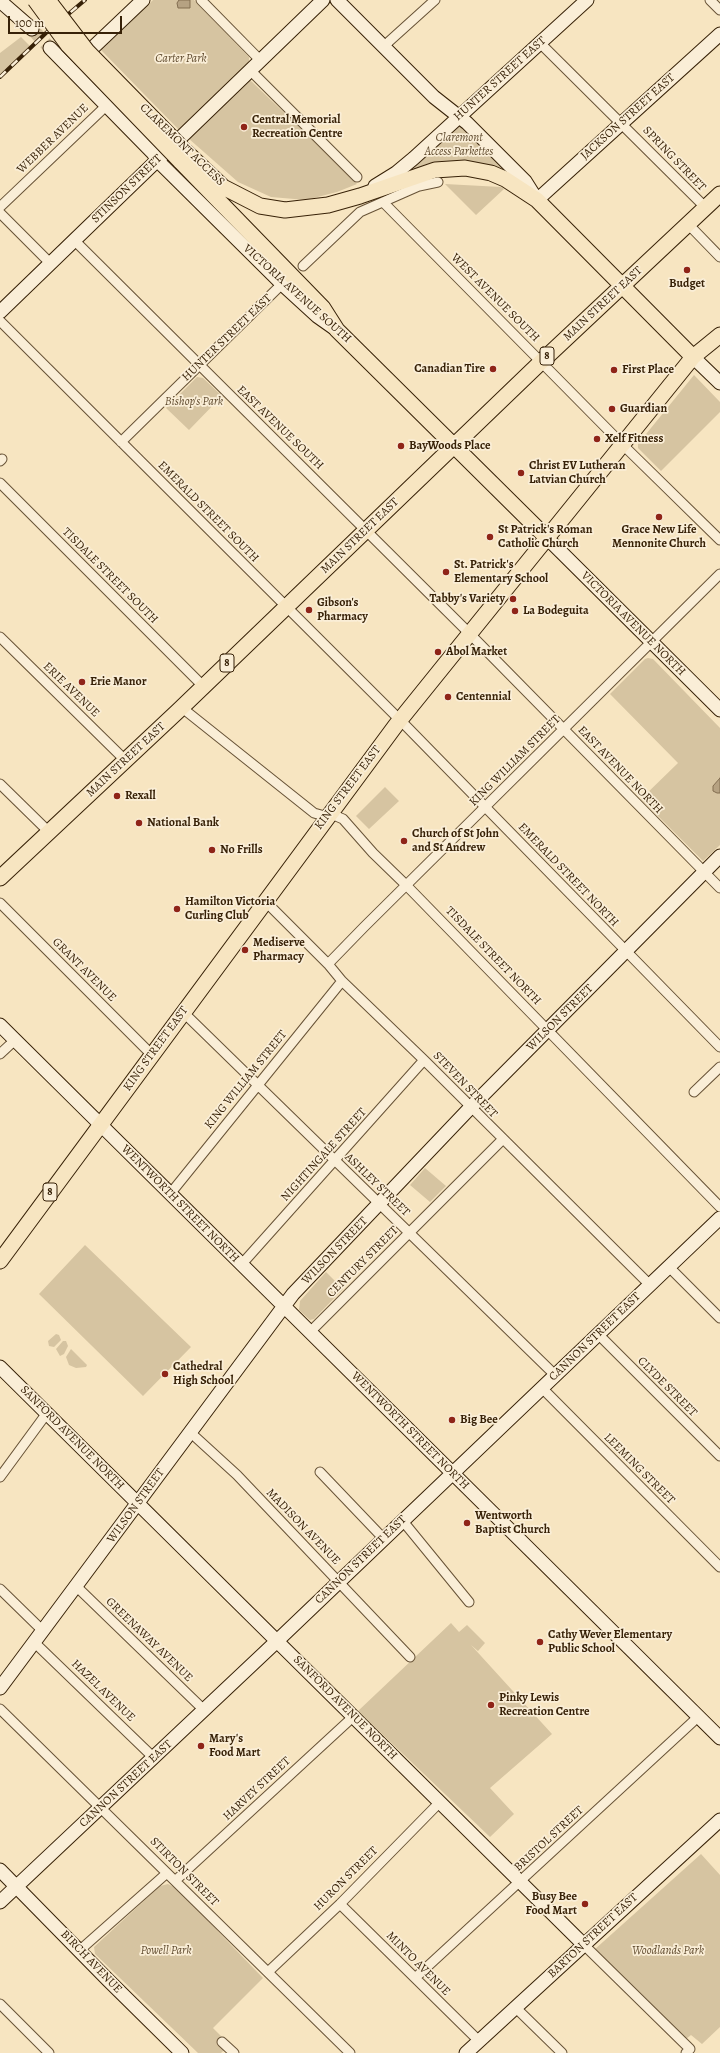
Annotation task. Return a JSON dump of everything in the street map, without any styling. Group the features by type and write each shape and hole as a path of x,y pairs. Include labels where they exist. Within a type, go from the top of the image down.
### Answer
{"main road":[{"name":"CLAREMONT ACCESS","path":"35,0 68,45 182,156 223,187 260,206 284,210 328,205 354,198 429,172 450,168 479,170 491,173 505,179 537,200 694,357"},
{"name":"CLAREMONT ACCESS","path":"48,0 87,51 323,308 338,330"},
{"path":"71,69 143,0"},
{"name":"STINSON STREET","path":"0,312 323,0"},
{"path":"337,0 434,97 458,116 525,181 537,200"},
{"name":"HUNTER STREET EAST","path":"354,198 396,173 414,158 586,0"},
{"path":"0,1 32,29"},
{"name":"JACKSON STREET EAST","path":"537,200 720,34"},
{"name":"VICTORIA AVENUE SOUTH","path":"50,48 153,153 158,160 282,284 317,316 338,330 546,537"},
{"name":"MAIN STREET EAST","path":"0,878 126,760 541,362 720,194"},
{"name":"KING STREET EAST","path":"0,1261 264,900 400,719 546,537 694,357 720,335"},
{"path":"694,357 720,383"},
{"name":"VICTORIA AVENUE NORTH","path":"546,537 720,710"},
{"name":"WILSON STREET","path":"0,1688 191,1434 284,1306 470,1108 625,950 720,856"},
{"name":"WENTWORTH STREET NORTH","path":"0,1025 720,1738"},
{"name":"CANNON STREET EAST","path":"0,1902 154,1758 452,1472 720,1218"},
{"name":"SANFORD AVENUE NORTH","path":"0,1367 584,1945"},
{"name":"BARTON STREET EAST","path":"466,2053 720,1820"},
{"name":"BIRCH AVENUE","path":"0,1870 182,2053"}],"street":[{"path":"201,0 260,60"},
{"path":"384,46 435,0"},
{"path":"710,0 720,10"},
{"name":"SPRING STREET","path":"540,43 623,123 705,207"},
{"path":"250,70 357,177"},
{"name":"WEBBER AVENUE","path":"0,207 106,106"},
{"path":"303,266 354,217 370,207 420,186 438,182"},
{"name":"WEST AVENUE SOUTH","path":"383,202 623,445 720,540"},
{"path":"0,213 50,263"},
{"path":"688,224 720,257"},
{"name":"EAST AVENUE SOUTH","path":"74,240 469,633"},
{"name":"HUNTER STREET EAST","path":"121,442 282,284"},
{"name":"EMERALD STREET SOUTH","path":"0,321 285,607 400,719"},
{"name":"TISDALE STREET SOUTH","path":"0,484 203,686"},
{"name":"KING WILLIAM STREET","path":"328,964 720,574"},
{"name":"EAST AVENUE NORTH","path":"469,633 720,888"},
{"name":"ERIE AVENUE","path":"0,637 126,760"},
{"path":"181,707 314,813 321,816 328,815"},
{"name":"EMERALD STREET NORTH","path":"400,719 720,1047"},
{"path":"0,784 49,832"},
{"name":"TISDALE STREET NORTH","path":"328,815 342,819 373,853 720,1207"},
{"name":"STEVEN STREET","path":"264,900 328,964 342,981 424,1060 502,1140 650,1285"},
{"name":"GRANT AVENUE","path":"0,903 151,1054"},
{"name":"KING WILLIAM STREET","path":"170,1194 342,981"},
{"name":"ASHLEY STREET","path":"183,1012 555,1375"},
{"path":"0,1054 15,1040"},
{"name":"NIGHTINGALE STREET","path":"241,1265 424,1060"},
{"path":"694,1092 720,1068"},
{"name":"CENTURY STREET","path":"310,1332 502,1140"},
{"path":"669,1267 720,1318"},
{"name":"CLYDE STREET","path":"598,1334 720,1456"},
{"name":"LEEMING STREET","path":"542,1388 720,1567"},
{"path":"0,1477 47,1413"},
{"name":"MADISON AVENUE","path":"191,1434 237,1475 410,1657"},
{"path":"320,1472 383,1538"},
{"path":"402,1520 469,1602"},
{"name":"GREENAWAY AVENUE","path":"77,1587 204,1710"},
{"path":"0,1589 44,1631"},
{"name":"HAZEL AVENUE","path":"35,1643 154,1758"},
{"name":"STIRTON STREET","path":"0,1709 167,1873 176,1880 350,2053"},
{"name":"HARVEY STREET","path":"176,1880 354,1716"},
{"name":"BRISTOL STREET","path":"415,1978 698,1717"},
{"name":"HURON STREET","path":"268,1972 340,1904 440,1802"},
{"path":"80,1950 167,1873"},
{"name":"MINTO AVENUE","path":"340,1904 479,2041"},
{"name":"SANFORD AVENUE NORTH","path":"584,1945 688,2051"},
{"path":"0,2004 49,2053"},
{"path":"516,2008 562,2053"},
{"path":"222,2042 234,2053"}],"green space":[{"name":"Carter Park","path":"153,0 194,0 249,57 249,63 180,131 101,50"},
{"path":"21,37 30,46 0,74 0,53"},
{"path":"249,79 357,184 337,192 306,200 271,197 238,182 188,138"},
{"name":"Claremont Access Parkettes","path":"459,124 505,169 471,161 457,161 412,169"},
{"name":"Claremont Access Parkettes","path":"445,184 501,187 504,189 476,215"},
{"path":"694,375 720,402 720,412 661,471 638,448 638,444"},
{"name":"Bishop's Park","path":"197,377 203,378 222,396 189,430 166,408"},
{"path":"645,659 653,659 720,728 720,845 703,861 641,799 678,763 610,694"},
{"path":"385,787 399,801 369,829 356,816"},
{"path":"425,1168 446,1186 430,1202 410,1185"},
{"path":"85,1245 191,1347 143,1396 39,1294"},
{"path":"326,1272 343,1289 314,1319 310,1320 299,1310 300,1301"},
{"path":"56,1334 59,1335 61,1340 54,1347 49,1346 48,1341"},
{"path":"63,1341 66,1341 68,1346 64,1354 60,1356 56,1349"},
{"path":"71,1349 87,1365 86,1367 76,1368 69,1365 66,1357"},
{"path":"451,1623 459,1632 467,1625 485,1643 478,1651 471,1645 552,1734 490,1788 514,1814 490,1837 358,1711"},
{"name":"Woodlands Park","path":"701,1854 720,1875 720,2027 702,2044 691,2035 686,2039 594,1950"},
{"name":"Powell Park","path":"168,1884 176,1888 263,1978 213,2028 222,2037 217,2043 224,2050 221,2053 198,2053 95,1954 94,1947 160,1886"}],"shaded area":[{"path":"179,0 190,0 190,8 178,8 177,3"},
{"path":"720,778 720,793 717,793 713,791 713,786"}],"tunnel":[{"path":"32,29 50,48"}],"railway":[{"path":"0,77 46,33 85,0"}],"place":[{"name":"Central Memorial Recreation Centre","path":"244,127"},
{"name":"Budget","path":"687,270"},
{"name":"Canadian Tire","path":"493,369"},
{"name":"First Place","path":"614,370"},
{"name":"Guardian","path":"612,409"},
{"name":"Xelf Fitness","path":"597,439"},
{"name":"BayWoods Place","path":"401,446"},
{"name":"Christ EV Lutheran Latvian Church","path":"521,473"},
{"name":"Grace New Life Mennonite Church","path":"659,517"},
{"name":"St Patrick's Roman Catholic Church","path":"490,537"},
{"name":"St. Patrick's Elementary School","path":"446,572"},
{"name":"Tabby's Variety","path":"513,599"},
{"name":"Gibson's Pharmacy","path":"309,610"},
{"name":"La Bodeguita","path":"515,611"},
{"name":"Abol Market","path":"438,652"},
{"name":"Erie Manor","path":"82,682"},
{"name":"Centennial","path":"448,697"},
{"name":"Rexall","path":"117,796"},
{"name":"National Bank","path":"139,823"},
{"name":"Church of St John and St Andrew","path":"404,841"},
{"name":"No Frills","path":"212,850"},
{"name":"Hamilton Victoria Curling Club","path":"177,909"},
{"name":"Mediserve Pharmacy","path":"245,950"},
{"name":"Cathedral High School","path":"165,1374"},
{"name":"Big Bee","path":"452,1420"},
{"name":"Wentworth Baptist Church","path":"467,1523"},
{"name":"Cathy Wever Elementary Public School","path":"540,1642"},
{"name":"Pinky Lewis Recreation Centre","path":"491,1705"},
{"name":"Mary's Food Mart","path":"201,1746"},
{"name":"Busy Bee Food Mart","path":"585,1904"}]}
